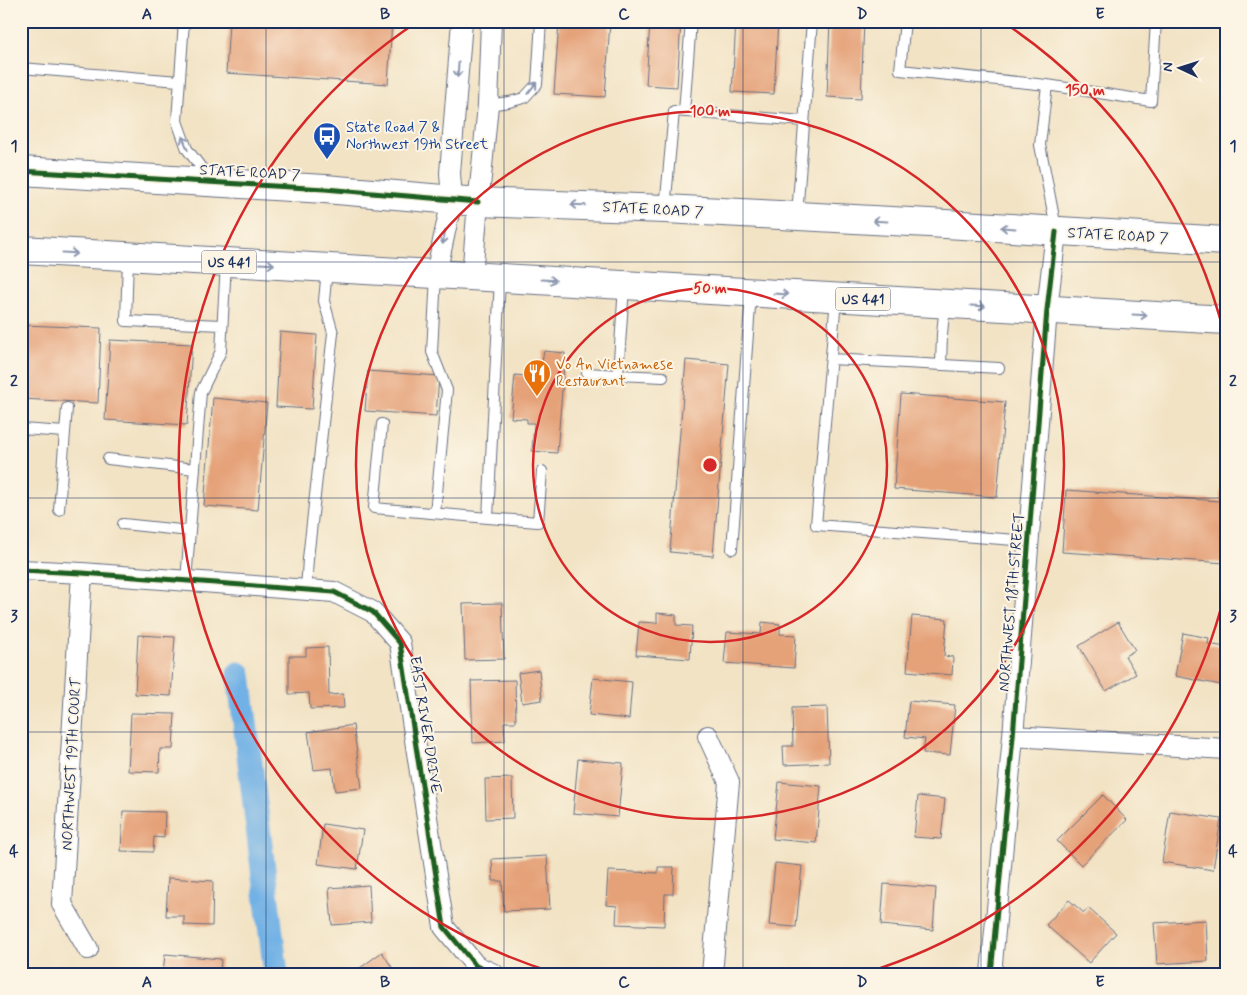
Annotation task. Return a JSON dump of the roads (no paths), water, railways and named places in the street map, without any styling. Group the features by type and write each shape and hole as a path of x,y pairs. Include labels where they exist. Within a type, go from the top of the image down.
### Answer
{"main road":[{"name":"STATE ROAD 7","path":"21,171 325,189 465,200 797,216 1226,242"},
{"name":"US 441","path":"21,250 1226,320"}],"street":[{"path":"462,21 450,173 465,200 472,277"},
{"path":"436,274 465,200 482,177 488,105 491,21"},
{"name":"NORTHWEST 18TH STREET","path":"991,974 1013,736 1047,310 1056,232"},
{"name":"EAST RIVER DRIVE","path":"21,570 334,592 373,612 400,643 444,927 476,966 494,974"},
{"name":"NORTHWEST 19TH COURT","path":"82,573 62,904 88,949"},
{"path":"708,736 729,782 712,974"},
{"path":"1013,736 1226,749"}],"lane":[{"path":"184,21 177,120 187,149 212,182"},
{"path":"488,105 524,98 537,84 541,21"},
{"path":"684,112 691,21"},
{"path":"797,216 812,21"},
{"path":"905,21 900,70 1047,85 1151,101 1156,21"},
{"path":"21,68 179,81"},
{"path":"1047,85 1040,146 1056,232"},
{"path":"665,209 674,111 804,121"},
{"path":"128,256 126,321 222,324"},
{"path":"186,581 201,392 221,351 226,262"},
{"path":"306,590 333,333 324,301 327,268"},
{"path":"435,512 447,390 432,352 436,274"},
{"path":"488,518 500,278"},
{"path":"618,374 624,285"},
{"path":"732,549 751,292"},
{"path":"836,298 816,525 1029,541"},
{"path":"941,365 945,304"},
{"path":"831,359 999,368"},
{"path":"587,373 663,377"},
{"path":"59,510 68,408"},
{"path":"382,424 374,508 538,522 542,471"},
{"path":"21,429 65,432"},
{"path":"108,459 195,469"},
{"path":"124,524 190,531"}],"waterway":[{"path":"239,674 276,974"}],"place":[{"name":"State Road 7 & Northwest 19th Street","path":"327,160"},
{"name":"Vo An Vietnamese Restaurant","path":"537,397"}]}
